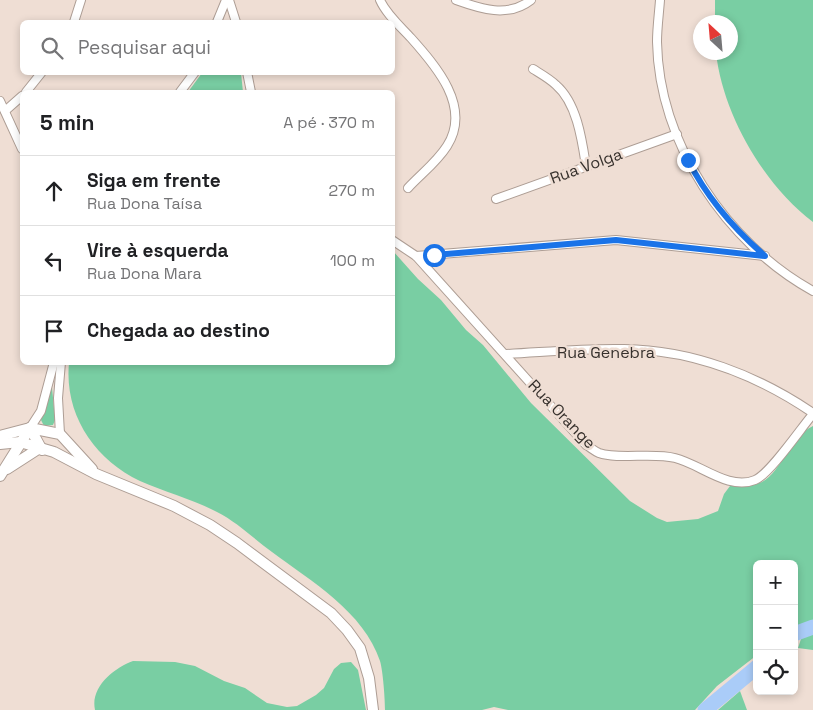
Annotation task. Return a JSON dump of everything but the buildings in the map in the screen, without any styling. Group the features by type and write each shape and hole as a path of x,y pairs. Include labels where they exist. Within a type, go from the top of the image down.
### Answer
{"main road":[{"path":"1,474 30,428"},
{"path":"30,428 40,450"},
{"path":"0,436 30,428 60,434 96,474"},
{"path":"54,452 60,434"},
{"path":"0,444 20,442 40,450 54,452 96,474 174,506 210,525 331,613 347,630 360,648 369,678 373,710"},
{"path":"1,474 19,459 40,450"}],"street":[{"path":"75,20 81,0"},
{"path":"218,20 228,0"},
{"path":"228,0 235,20"},
{"path":"380,0 444,79 452,94 454,107 454,124 448,144 408,188"},
{"path":"456,0 484,9 504,11 522,7 531,0"},
{"path":"660,0 657,43 661,71 677,134 700,185 740,234 798,282 813,291"},
{"path":"533,69 556,84 563,92 577,122 586,166"},
{"path":"28,90 40,75"},
{"path":"182,90 193,75"},
{"path":"248,75 251,90"},
{"path":"5,111 20,98"},
{"path":"0,101 20,145"},
{"name":"Rua Volga","path":"496,200 677,134"},
{"path":"416,256 616,240 765,256"},
{"name":"Rua Orange","path":"395,242 416,256 586,445 599,453 661,455 677,458 727,480 742,482 755,480 762,476 813,413"},
{"name":"Rua Genebra","path":"506,354 626,349 686,356 754,379 813,413"},
{"path":"30,428 41,411 53,365"},
{"path":"60,434 58,398 61,365"}],"green space":[{"path":"715,0 813,0 813,222 778,188 762,168 748,146 737,123 727,100 717,60 738,60 738,15 715,15"},
{"path":"201,75 241,75 243,90 189,90"},
{"path":"395,253 418,279 441,300 466,330 483,345 531,403 630,501 657,518 667,522 698,519 718,511 724,494 730,486 751,485 762,482 769,477 798,438 813,426 813,622 798,627 798,560 753,560 753,658 717,686 695,710 508,710 494,707 482,710 385,710 381,666 372,643 362,627 335,599 224,516 208,507 140,481 124,472 96,447 85,433 77,417 72,400 69,365 395,365"},
{"path":"52,387 55,420 53,425 44,426 41,420"},
{"path":"813,630 813,650 798,648 802,636"},
{"path":"133,661 175,662 195,666 224,681 245,688 267,703 287,707 297,706 316,695 324,688 334,669 341,663 351,662 358,670 366,710 95,710 94,702 100,686 118,668"},
{"path":"740,691 747,710 718,710"}],"waterway":[{"path":"798,633 813,627"},
{"path":"705,710 753,670"}],"route":[{"path":"434,255 616,240 649,242 765,256 740,234 720,212 700,185 688,160"}]}
